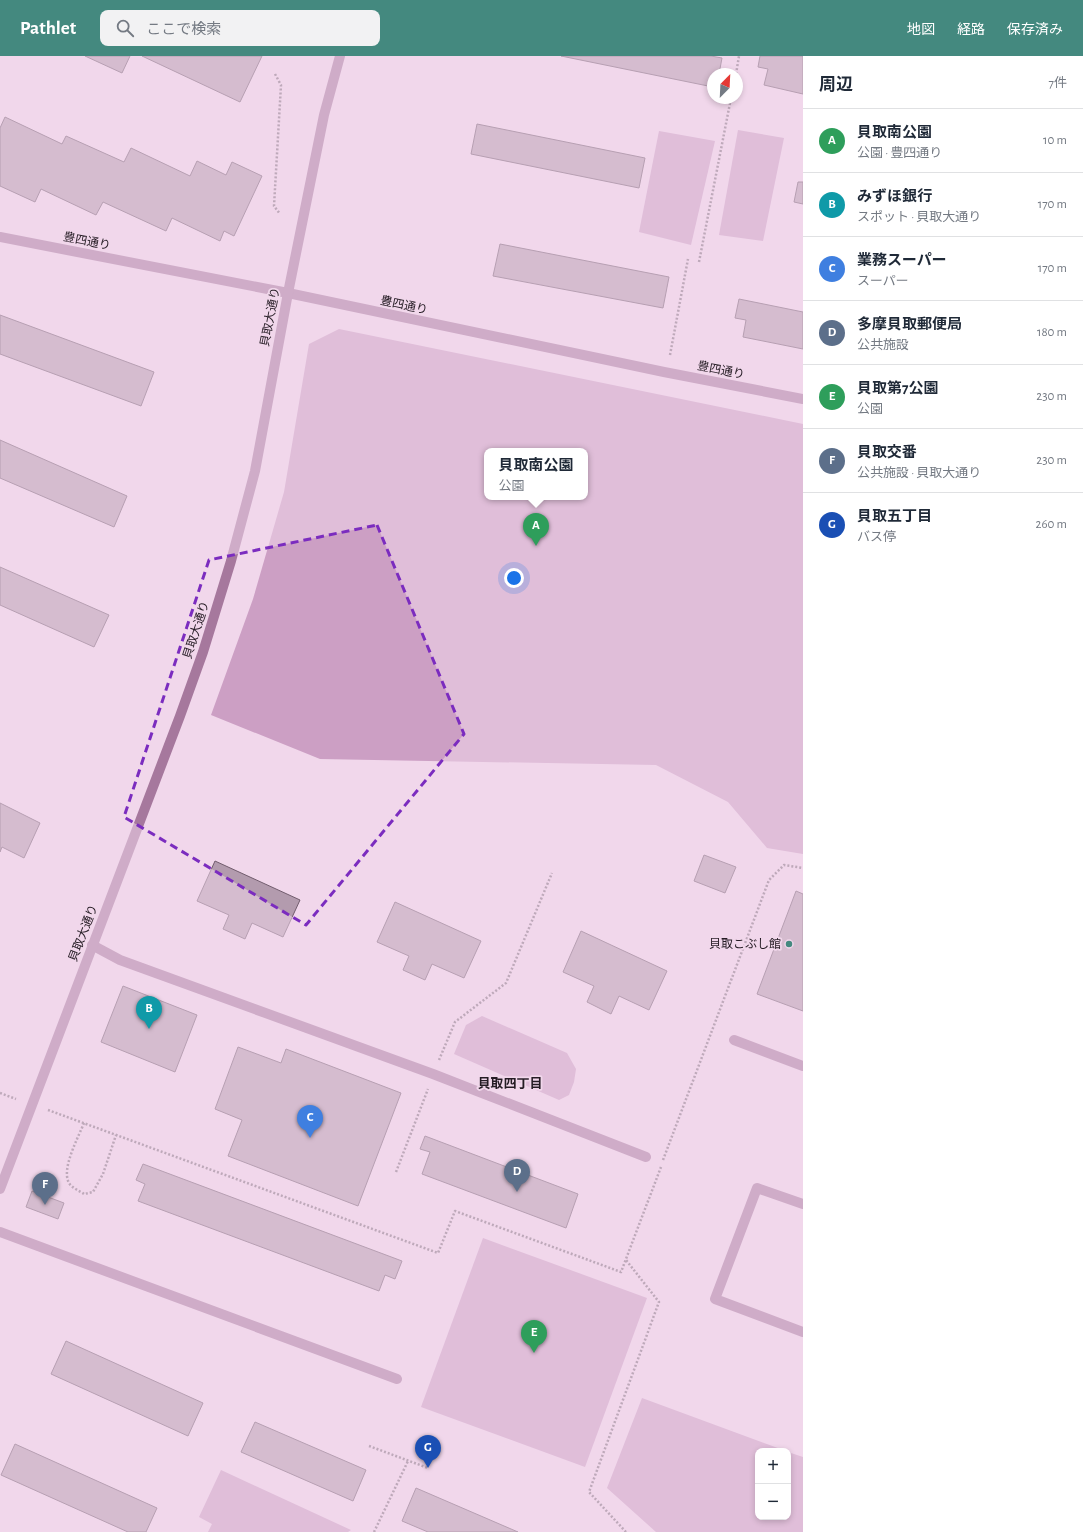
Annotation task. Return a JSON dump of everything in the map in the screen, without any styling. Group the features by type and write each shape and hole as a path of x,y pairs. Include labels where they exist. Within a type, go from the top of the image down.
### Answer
{"street":[{"name":"貝取大通り","path":"0,1189 203,652 231,561 255,471 288,293 324,115 340,56"},
{"name":"豊四通り","path":"0,237 288,293 664,372 803,399"},
{"path":"92,945 120,960 434,1074 646,1157"},
{"path":"734,1040 803,1066"},
{"path":"803,1204 757,1188 715,1299 803,1332"},
{"path":"0,1232 397,1379"}],"path":[{"path":"737,68 739,56"},
{"path":"275,74 281,85 274,206 280,214"},
{"path":"699,262 730,104"},
{"path":"670,355 688,260"},
{"path":"42,1108 438,1253 454,1211 621,1272 769,880 784,865 803,868"},
{"path":"396,1172 455,1022 506,983 552,873"},
{"path":"0,1093 21,1101"},
{"path":"84,1123 69,1160 66,1175 70,1184 84,1194 93,1192 103,1174 116,1135"},
{"path":"626,1260 659,1302 589,1492 626,1532"},
{"path":"369,1446 428,1468"},
{"path":"374,1532 408,1461"}],"highlighted area":[{"path":"377,525 464,734 306,925 124,817 209,560"}],"shaded area":[{"path":"738,130 784,138 763,241 719,235"},
{"path":"659,131 715,141 691,245 639,232"},
{"path":"339,329 803,424 803,854 767,848 728,802 656,765 320,759 211,715 253,599 284,492 309,344"},
{"path":"482,1016 567,1053 576,1069 574,1082 569,1095 559,1100 454,1054 466,1025"},
{"path":"483,1238 647,1298 585,1467 421,1407"},
{"path":"642,1398 778,1448 755,1448 755,1520 791,1520 791,1453 803,1457 803,1532 656,1532 607,1488"},
{"path":"221,1470 351,1530 348,1532 208,1532 212,1524 199,1517"}],"building":[{"path":"85,56 130,56 122,73"},
{"path":"142,56 262,56 240,102"},
{"path":"561,56 711,56 722,58 720,68 707,68 707,86"},
{"path":"760,56 803,56 803,94 764,85 768,69 758,67"},
{"path":"5,117 62,144 66,136 124,162 131,148 190,176 197,161 226,175 232,162 262,176 234,236 224,231 220,241 172,218 166,231 103,202 96,215 41,189 35,202 0,186 0,128"},
{"path":"477,124 645,158 639,188 471,154"},
{"path":"798,182 803,182 803,204 794,202"},
{"path":"500,244 669,277 663,308 493,276"},
{"path":"739,299 803,312 803,349 743,337 746,320 735,318"},
{"path":"0,315 154,372 141,406 0,354"},
{"path":"0,440 127,496 114,527 0,478"},
{"path":"0,567 109,615 94,647 0,605"},
{"path":"0,803 40,823 24,858 2,847 0,852"},
{"path":"704,855 736,867 725,893 694,881"},
{"path":"215,861 300,900 283,937 252,923 245,939 223,929 229,915 197,901"},
{"name":"貝取こぶし館","path":"796,891 803,894 803,1011 757,994"},
{"path":"395,902 481,941 464,978 432,964 425,980 403,970 409,956 377,942"},
{"path":"581,931 667,971 649,1010 619,996 611,1014 587,1002 594,986 563,972"},
{"path":"123,986 197,1015 175,1072 101,1042"},
{"path":"238,1047 281,1063 286,1049 401,1093 358,1206 228,1156 242,1120 215,1109"},
{"path":"425,1136 578,1194 566,1228 422,1174 430,1152 420,1149"},
{"path":"143,1164 402,1261 395,1279 385,1275 379,1291 138,1201 145,1184 136,1180"},
{"path":"32,1191 64,1203 58,1219 26,1207"},
{"path":"66,1341 203,1403 188,1436 51,1374"},
{"path":"255,1422 366,1470 353,1501 241,1452"},
{"path":"15,1444 157,1508 146,1532 128,1532 1,1475"},
{"path":"416,1488 518,1532 428,1532 402,1521"}],"place":[{"name":"貝取南公園","path":"536,546"},
{"name":"貝取こぶし館","path":"789,944"},
{"name":"みずほ銀行","path":"149,1029"},
{"name":"業務スーパー","path":"310,1138"},
{"name":"多摩貝取郵便局","path":"517,1192"},
{"name":"貝取交番","path":"45,1205"},
{"name":"貝取第7公園","path":"534,1353"},
{"name":"貝取五丁目","path":"428,1468"}],"district":[{"name":"貝取四丁目","path":"510,1084"}]}
